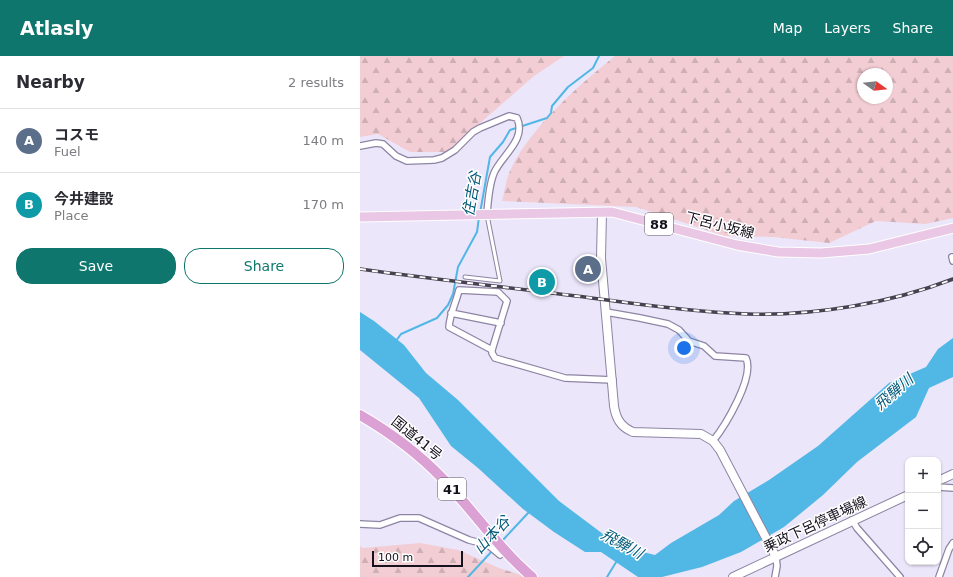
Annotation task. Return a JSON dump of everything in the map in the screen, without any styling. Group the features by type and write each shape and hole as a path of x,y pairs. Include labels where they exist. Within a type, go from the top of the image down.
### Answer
{"highway":[{"name":"国道41号","path":"360,415 388,432 416,453 443,479 504,551 532,577"}],"main road":[{"name":"下呂小坂線","path":"360,217 602,212 632,216 754,249 778,252 821,253 868,249 953,228"}],"street":[{"path":"360,146 376,143 383,144 396,156 407,161 434,160 442,158 455,150 473,132 480,128 509,116 517,118 519,132 517,138 497,166 493,175 487,214"},
{"path":"602,212 601,258 615,414 625,429 642,434 701,434 713,441 776,557 777,566 775,577"},
{"path":"492,350 449,327 451,313 457,301 459,290 498,292 507,301 492,350 492,356 495,358 565,378 613,380"},
{"path":"606,312 668,324 679,330 689,341 704,346 716,356 746,358 748,363 744,385 722,431 713,441"},
{"path":"451,313 501,323"},
{"path":"941,480 953,474"},
{"path":"941,487 953,488"},
{"name":"乗政下呂停車場線","path":"733,577 905,496"},
{"path":"360,524 380,525 400,518 419,518 469,540 488,545 500,554 504,551"},
{"path":"852,520 900,577"},
{"path":"939,577 949,549 953,543"}],"lane":[{"path":"465,278 500,281 487,214"}],"green space":[{"path":"360,56 564,56 534,76 447,152 410,152 378,134 360,137"},
{"path":"615,56 953,56 953,218 925,224 876,221 829,243 773,237 725,236 636,207 502,201 509,173 519,154 543,123 572,93"},
{"path":"420,543 458,550 499,568 528,577 360,577 360,546 363,548"}],"water":[{"name":"飛騨川","path":"360,312 374,321 404,345 426,373 458,400 559,501 607,537 627,548 655,555 671,543 719,515 734,501 769,480 818,446 889,383 926,367 938,349 953,338 953,377 929,388 916,417 857,462 823,495 784,527 741,552 702,567 662,577 638,577 601,552 585,552 554,532 523,509 478,468 451,446 419,398 360,350"}],"waterway":[{"name":"住吉谷","path":"480,213 490,157 503,142 510,130 547,118 551,113 552,106 568,87 593,68 599,56"},
{"name":"住吉谷","path":"396,341 401,334 437,318 448,305 453,294 458,267 477,232 479,217"},
{"name":"山本谷","path":"502,541 529,512"},
{"name":"山本谷","path":"468,577 493,550"},
{"name":"飛騨川","path":"607,577 618,559"}],"railway":[{"path":"360,269 662,307 748,314 800,313 852,306 904,295 953,279"}],"place":[{"name":"コスモ","path":"588,269"},
{"name":"今井建設","path":"542,282"}]}
